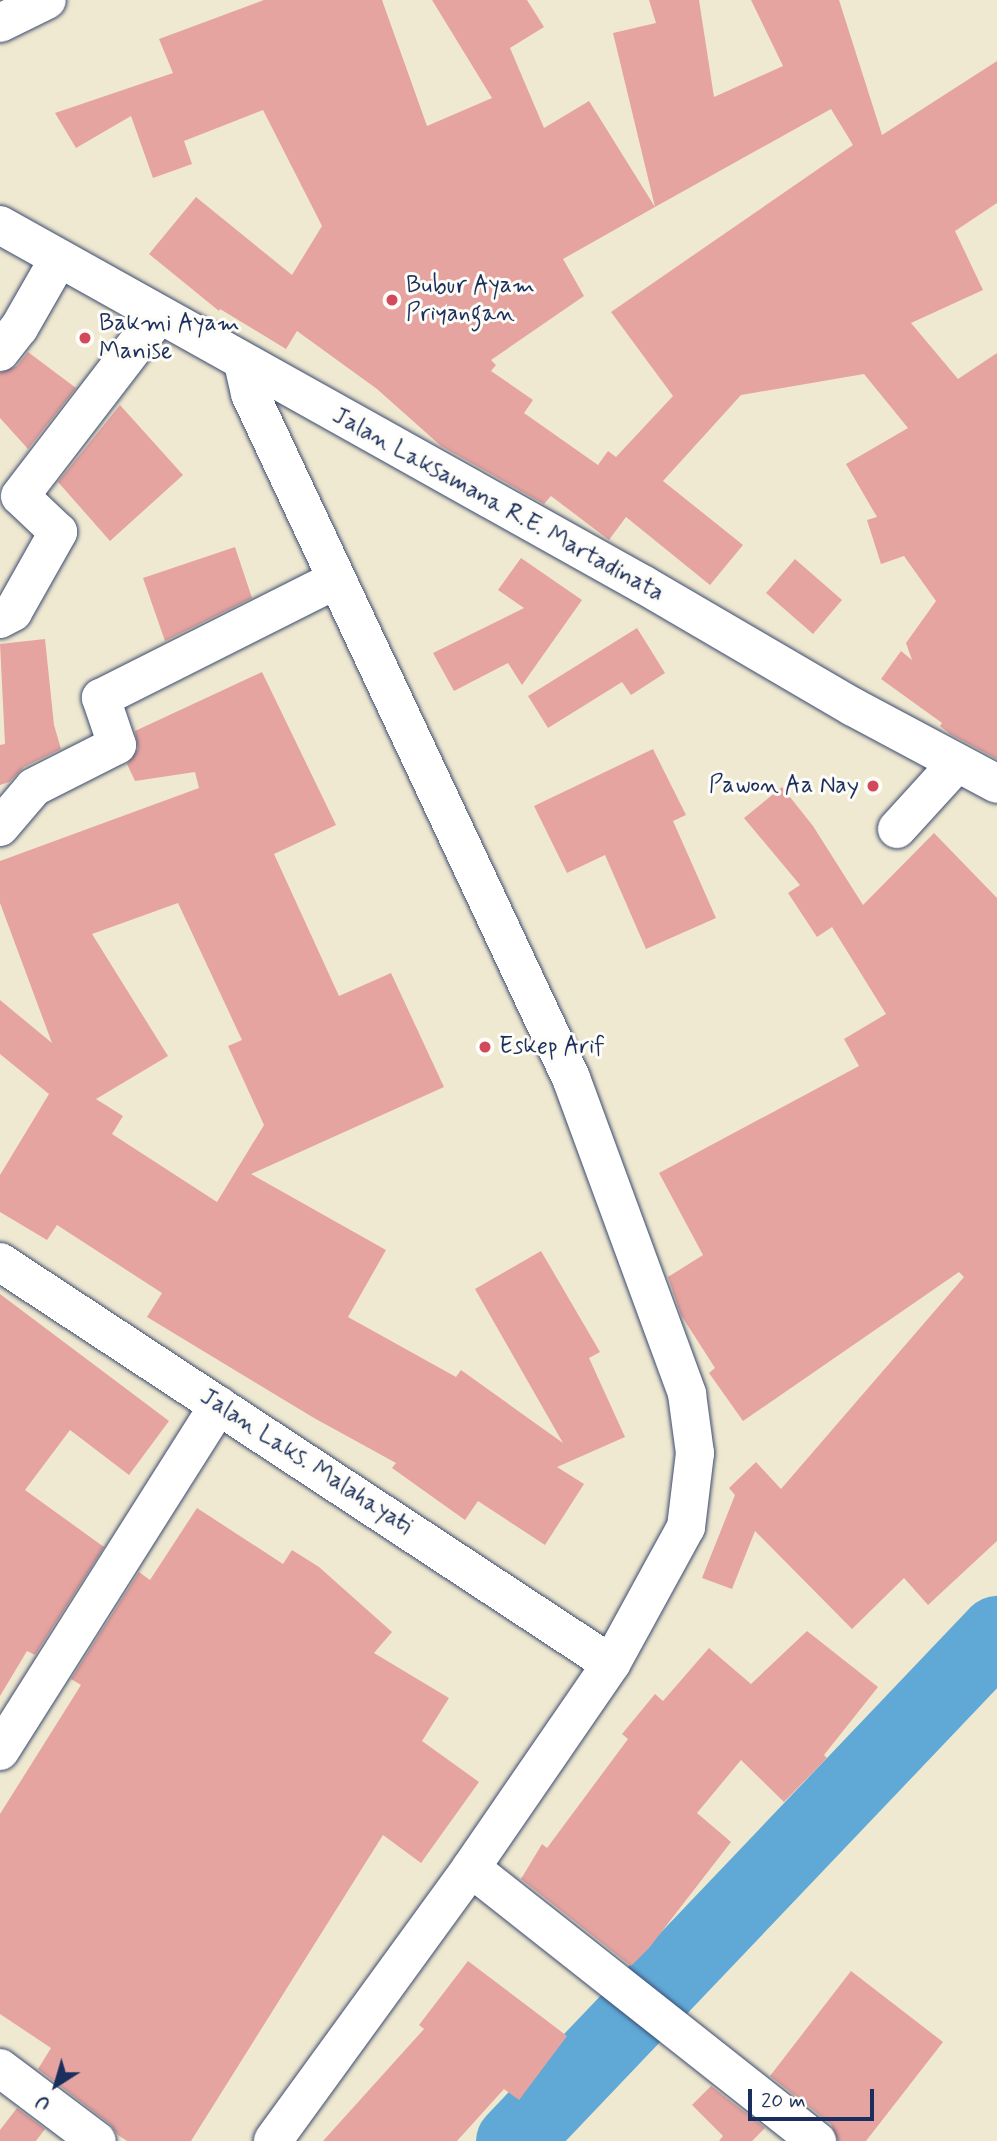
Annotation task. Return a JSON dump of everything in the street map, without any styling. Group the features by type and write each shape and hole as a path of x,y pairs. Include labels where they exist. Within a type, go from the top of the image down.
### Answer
{"street":[{"path":"0,23 47,0"},
{"name":"Jalan Laksamana R.E. Martadinata","path":"0,225 58,260 997,784"},
{"path":"0,352 19,328 58,260"},
{"path":"0,619 13,612 58,532 20,496 158,316"},
{"path":"243,363 250,394 571,1078 687,1394 695,1452 686,1527 611,1664 471,1868 273,2141"},
{"path":"0,827 34,787 117,745 101,698 336,580"},
{"path":"897,829 957,763"},
{"name":"Jalan Laks. Malahayati","path":"0,1262 611,1664"},
{"path":"0,1751 219,1405"},
{"path":"471,1868 817,2141"},
{"path":"0,2068 97,2141"}],"building":[{"path":"264,0 382,0 427,126 492,98 432,0 527,0 544,27 510,48 544,128 589,101 655,207 613,33 656,23 649,0 699,0 714,97 783,66 751,0 839,0 882,135 997,61 997,203 955,231 983,290 911,323 958,379 997,353 997,759 950,734 940,726 942,723 881,679 901,651 912,660 906,643 936,601 904,556 881,564 867,520 877,517 846,464 908,428 864,374 741,395 663,481 743,545 710,585 626,517 609,540 551,496 544,504 441,446 377,389 297,331 286,349 220,309 219,311 149,254 196,197 292,275 322,226 263,110 184,141 192,164 153,178 131,116 76,148 55,113 173,73 159,39","holes":["831,109 853,145 611,312 673,396 616,457 608,451 598,465 524,413 533,400 491,371 496,365 491,360 584,296 563,259"]},
{"path":"28,352 76,388 28,449 0,418 0,373 17,366"},
{"path":"120,405 183,475 110,541 58,482"},
{"path":"235,547 252,598 165,641 143,578"},
{"path":"521,558 582,600 522,685 508,663 454,691 433,653 524,608 498,590"},
{"path":"795,559 842,600 813,634 766,593"},
{"path":"637,628 665,673 631,695 622,682 548,728 528,696"},
{"path":"45,639 54,725 61,749 24,767 9,782 0,785 0,745 5,744 0,644"},
{"path":"262,672 336,825 274,854 339,996 391,973 444,1087 251,1174 386,1250 348,1317 456,1377 461,1370 563,1443 475,1289 541,1251 600,1352 589,1358 625,1437 557,1467 584,1484 545,1545 478,1501 465,1520 392,1468 396,1463 314,1418 147,1317 162,1293 57,1225 47,1240 0,1212 0,1175 49,1094 0,1054 0,1000 52,1043 0,903 0,861 199,788 195,772 135,781 127,764 138,749 135,731","holes":["178,903 242,1040 228,1046 264,1125 217,1202 112,1134 123,1116 96,1099 168,1056 92,934"]},
{"path":"653,749 686,815 673,821 716,918 646,949 605,855 567,873 534,806"},
{"path":"782,787 813,826 863,905 934,833 997,898 997,1541 928,1605 904,1578 852,1629 755,1531 732,1589 702,1578 735,1495 729,1488 756,1462 781,1489 964,1277 959,1272 743,1421 709,1373 715,1368 681,1315 668,1277 703,1255 659,1173 859,1066 844,1039 886,1014 832,927 817,937 788,893 800,885 744,818"},
{"path":"0,1294 169,1421 129,1475 70,1430 25,1490 104,1547 35,1655 27,1651 0,1696"},
{"path":"197,1508 283,1564 292,1550 319,1567 392,1632 374,1653 449,1698 422,1741 479,1782 421,1863 383,1835 191,2141 127,2141 118,2135 110,2124 38,2069 51,2048 0,2014 0,1814 81,1685 71,1679 139,1572 150,1580"},
{"path":"807,1631 878,1687 824,1755 827,1758 784,1802 741,1760 697,1813 731,1842 649,1948 631,1966 521,1879 542,1844 547,1848 628,1739 622,1734 655,1694 663,1701 709,1648 751,1684"},
{"path":"468,1961 567,2036 519,2100 504,2089 457,2141 323,2141 424,2029 419,2025"},
{"path":"851,1971 943,2042 866,2141 838,2141 831,2124 770,2076"},
{"path":"711,2086 765,2128 752,2141 719,2141 723,2136 692,2105"},
{"path":"17,2108 45,2129 36,2141 0,2141 0,2130"}],"waterway":[{"path":"513,2141 997,1633"}],"place":[{"name":"Bubur Ayam Priyangan","path":"392,300"},
{"name":"Bakmi Ayam Manise","path":"85,338"},
{"name":"Pawon Aa Nay","path":"873,786"},
{"name":"Eskep Arif","path":"485,1047"}]}
